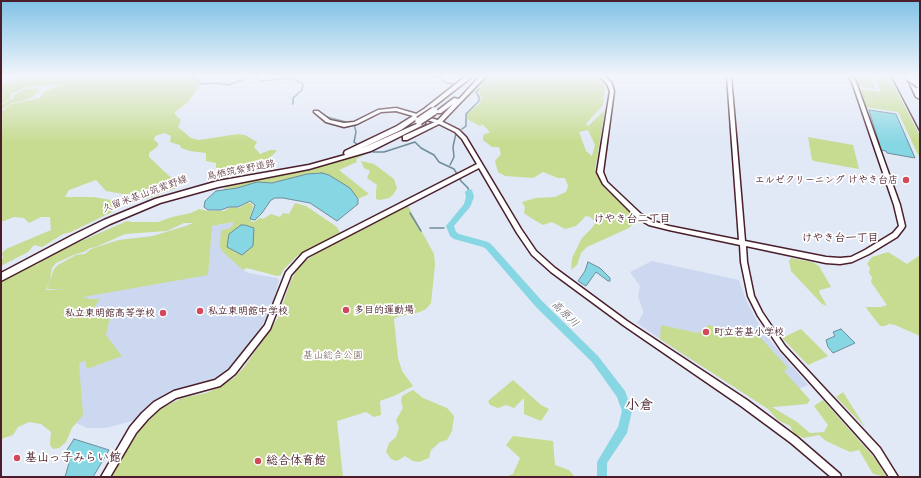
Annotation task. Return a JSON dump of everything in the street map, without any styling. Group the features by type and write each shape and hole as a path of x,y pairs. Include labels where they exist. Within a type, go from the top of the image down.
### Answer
{"main road":[{"path":"420,120 445,98"},
{"path":"436,111 450,98"},
{"name":"鳥栖筑紫野道路","path":"1,278 89,231 158,202 218,184 309,167 369,149 436,111 455,98"},
{"path":"345,156 397,142 421,132 439,122 463,98"},
{"name":"久留米基山筑紫野線","path":"1,272 104,219 160,196 208,183 345,156"}],"street":[{"path":"611,98 600,172 605,183 644,220 669,228 840,261 852,260 901,230 901,220 896,204 860,98"},
{"path":"731,98 746,274 751,296 760,314 783,348 877,451 894,477"},
{"path":"316,112 328,121 344,125 353,123 386,109 396,109 420,120 439,122 457,131 464,138 519,231 534,253 553,270 625,323 744,403 794,440 837,477"},
{"path":"105,477 133,430 157,405 174,395 217,383 232,372 268,327 288,274 300,260 317,249 480,165"}],"shaded area":[{"path":"233,222 233,225 228,229 221,231 243,270 248,273 277,278 279,280 271,311 253,339 233,365 221,375 211,380 185,387 162,396 135,420 106,428 87,428 74,422 67,290 47,289 54,269 58,265 76,255 85,254 91,249 119,240 153,236 190,224 212,226"},
{"name":"町立若基小学校","path":"652,261 739,280 746,300 759,325 768,338 808,385 799,389 810,400 807,404 771,407 685,356 637,323 643,314 638,297 640,286 630,272"}],"green space":[{"path":"1,98 10,98 10,99 1,104"},
{"path":"13,98 30,98 12,103 1,110 1,105"},
{"path":"39,98 191,98 174,113 181,120 178,127 191,138 199,140 238,134 245,135 257,142 254,147 260,154 270,150 277,151 267,160 237,174 231,174 219,171 216,168 216,163 206,161 206,153 181,148 180,145 170,142 171,136 164,133 155,136 154,140 158,143 158,146 149,153 149,157 179,185 176,188 147,199 142,194 123,194 106,191 96,180 69,190 65,197 94,197 116,201 114,211 71,232 63,234 42,247 34,245 28,252 1,266 1,260 3,258 2,253 6,249 51,230 50,217 41,217 29,223 24,218 14,217 1,222 1,112 11,104"},
{"path":"481,98 604,98 603,105 586,124 588,126 605,110 595,170 602,185 637,220 629,228 587,247 581,253 577,265 571,270 572,258 582,238 596,222 590,217 586,216 576,226 565,229 552,222 543,225 524,213 525,207 522,202 536,198 555,197 566,192 568,186 565,178 558,178 543,172 533,178 505,176 498,172 495,161 501,154 499,147 492,147 483,140 483,135 490,132 482,124 480,126 467,119 466,115 480,103","holes":["588,130 595,145 592,156 586,151 579,132"]},
{"path":"862,98 901,98 920,136 920,159 898,112 865,107"},
{"path":"808,137 853,145 859,169 812,160"},
{"path":"365,153 356,159 357,162 339,170 369,194 358,199 350,188 322,173 307,174 272,183 257,182 237,188 224,189 226,186 304,171"},
{"path":"361,161 374,164 394,179 397,188 393,195 389,198 380,200 376,199 377,185 367,178 370,171 364,168"},
{"path":"247,203 251,203 253,206 250,218 251,221 254,222 271,214 280,217 283,213 289,214 295,203 306,206 337,227 340,233 297,256 283,270 281,275 277,276 247,268 243,270 222,251 220,246 221,230 228,229 233,225 233,222 212,226 208,275 83,297 89,299 100,299 95,306 94,313 99,317 110,318 106,335 122,356 87,369 85,361 79,363 83,415 72,428 66,442 59,448 53,449 50,445 51,432 41,424 29,422 18,427 13,435 1,439 1,280 32,263 37,265 41,261 72,245 127,221 158,222 191,213 199,209 208,211 224,211 231,207 239,208","holes":["184,223 193,223 153,236 119,240 91,249 85,254 76,255 58,265 54,269 47,289 65,290 46,290 50,280 52,268 56,263 125,234 167,231"]},
{"name":"基山総合公園","path":"408,206 434,254 435,265 431,303 426,309 420,312 394,319 398,358 402,371 413,386 380,401 381,415 374,417 366,412 337,421 343,477 110,477 145,422 158,410 182,398 206,393 220,387 235,377 245,366 278,318 290,283 299,265 320,251"},
{"path":"888,252 907,264 920,255 920,336 895,325 889,324 880,326 866,307 881,307 887,305 871,282 872,277 869,273 870,268 867,264 872,257"},
{"path":"791,258 812,262 819,266 831,287 820,290 819,292 827,306 822,304 791,271 789,261"},
{"path":"661,325 698,333 708,325 760,337 788,368 784,371 810,400 807,404 772,407 797,422 810,433 824,432 828,425 814,406 823,400 877,461 886,477 873,474 859,450 850,452 826,441 819,435 804,438 794,434 790,426 778,420 768,409 660,339"},
{"path":"801,329 828,356 808,365 782,338"},
{"path":"513,380 541,405 549,409 541,421 524,414 524,398 514,408 506,405 498,408 490,405 488,401"},
{"path":"413,390 423,398 447,408 454,416 452,431 447,440 440,442 431,450 429,458 419,462 413,461 405,456 397,461 391,459 386,452 389,443 396,437 399,428 396,420 403,408 401,402 402,396"},
{"path":"843,392 865,427 836,397"},
{"path":"513,436 553,441 555,465 569,470 575,477 506,477 513,474 520,458 506,445"}],"water":[{"path":"869,110 896,114 915,158 887,153 886,151 881,150"},
{"path":"322,173 329,175 350,188 358,199 358,204 337,221 310,203 283,198 275,198 271,200 255,220 250,219 255,205 250,201 238,207 229,207 221,210 208,210 204,207 205,201 216,191 237,188 257,182 272,183 307,174"},
{"path":"241,225 254,228 253,246 242,255 227,247 229,234"},
{"path":"588,262 600,268 610,278 610,281 596,272 586,286 578,281 585,271"},
{"path":"841,329 855,343 833,353 828,347 826,340 835,336 833,332"},
{"path":"74,439 109,450 93,477 65,477 69,463 67,450"}],"waterway":[{"path":"293,98 293,104"},
{"path":"462,129 466,126 466,114 479,101 479,98"},
{"path":"327,117 354,124 356,132 354,142 358,145"},
{"path":"450,165 454,157 453,147 456,133"},
{"path":"373,152 384,152 415,142 421,148 434,155 439,162 454,169 461,181 468,188 469,192"},
{"name":"高原川","path":"469,192 470,197 467,205 450,226 453,234 457,237 485,244 489,247 539,304 595,359 621,394 627,411 623,429 602,462 602,477"},
{"path":"410,213 421,231"},
{"path":"430,228 444,228"}],"railway":[{"path":"903,98 920,132"}],"place":[{"name":"エルゼクリーニング けやき台店","path":"906,180"},
{"name":"多目的運動場","path":"346,310"},
{"name":"私立東明館中学校","path":"200,311"},
{"name":"私立東明館高等学校","path":"163,313"},
{"name":"町立若基小学校","path":"706,332"},
{"name":"基山っ子みらい館","path":"17,458"},
{"name":"総合体育館","path":"258,461"}],"district":[{"name":"けやき台二丁目","path":"632,219"},
{"name":"けやき台一丁目","path":"840,238"},
{"name":"小倉","path":"639,405"}]}
